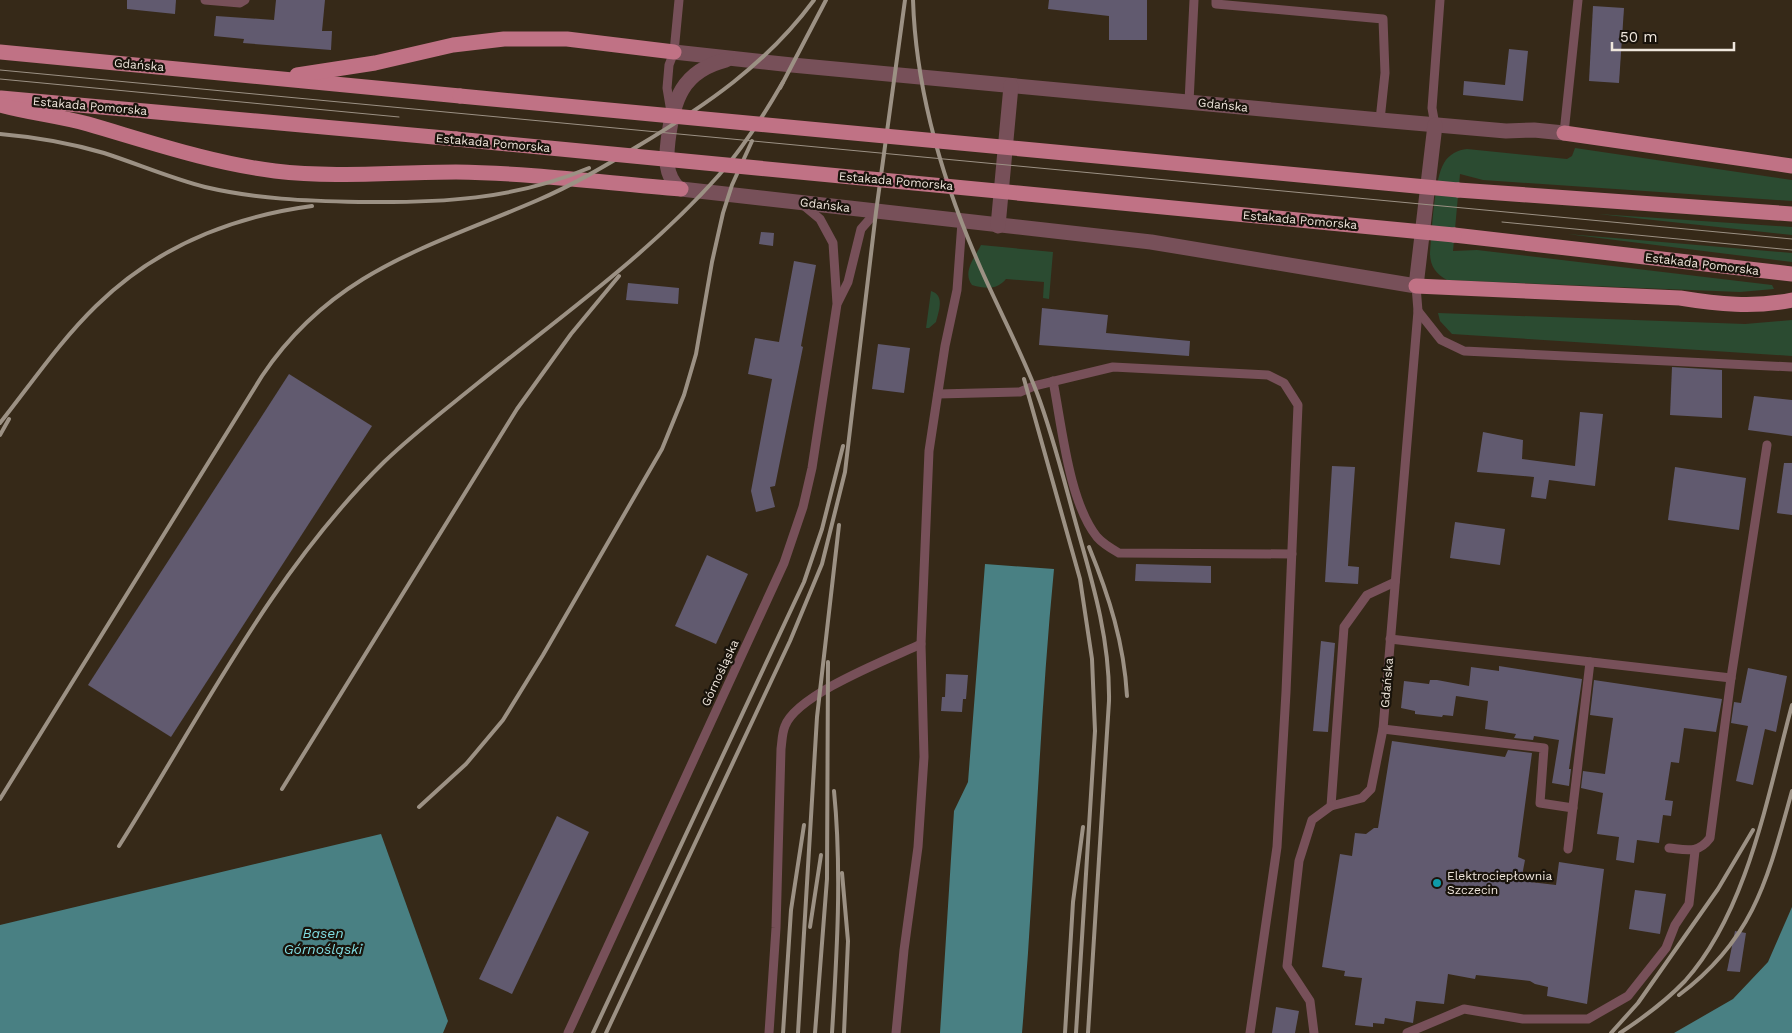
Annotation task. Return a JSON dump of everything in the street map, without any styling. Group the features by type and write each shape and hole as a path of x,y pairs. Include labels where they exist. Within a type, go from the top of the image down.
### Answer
{"main road":[{"path":"279,79 375,63 453,45 504,39 567,39 674,52"},
{"name":"Gdańska","path":"0,52 279,79"},
{"path":"279,79 1458,190 1792,214"},
{"name":"Estakada Pomorska","path":"0,98 1454,235 1792,274"},
{"path":"0,105 72,120 136,140 220,161 277,171 326,174 487,173 615,182 679,189"},
{"path":"1564,133 1792,166"},
{"path":"1416,286 1680,298 1718,304 1762,305 1792,300"}],"street":[{"name":"Gdańska","path":"674,52 1011,86 1380,120 1506,131 1534,130 1564,133"},
{"name":"Gdańska","path":"730,58 698,73 681,91 672,112 666,162 669,175 679,189 1151,242 1416,286 1435,125"},
{"path":"998,226 1011,86"}],"lane":[{"path":"205,0 207,2 240,3 246,0"},
{"path":"674,52 679,0"},
{"path":"1189,102 1194,0"},
{"path":"1216,0 1216,4 1383,19 1385,73 1380,120"},
{"path":"1435,125 1432,108 1440,0"},
{"path":"1564,133 1578,0"},
{"name":"Gdańska","path":"672,112 667,88 669,65 674,52"},
{"name":"Górnośląska","path":"568,1033 784,563 803,507 812,468 837,304 833,243 820,218 800,203"},
{"name":"Górnośląska","path":"837,304 848,282 861,229 876,212"},
{"path":"896,1033 904,950 918,847 924,757 921,644 929,451 957,290 962,222"},
{"name":"Gdańska","path":"1314,1033 1310,1001 1287,966 1299,861 1312,820 1331,806 1362,798 1371,789 1383,729 1418,311 1416,286"},
{"path":"1418,311 1441,340 1464,351 1792,367"},
{"path":"938,394 1020,392 1113,367 1268,375 1284,383 1298,405 1277,847 1250,1033"},
{"path":"1053,382 1075,492 1089,525 1099,539 1119,553 1292,554"},
{"path":"1669,848 1695,851 1704,847 1710,838 1731,678 1767,446"},
{"path":"1331,806 1344,627 1368,595 1395,582"},
{"path":"1390,639 1731,678"},
{"path":"769,1033 776,928 781,749 785,725 801,705 819,693 921,644"},
{"path":"1568,849 1590,662"},
{"path":"1383,729 1544,748 1540,803 1573,808"},
{"path":"1407,1033 1464,1009 1524,1019 1588,1019 1628,996 1666,948 1675,925 1689,904 1695,851"}],"green space":[{"path":"1575,148 1792,180 1792,201 1483,180 1460,174 1453,251 1477,250 1772,285 1774,289 1740,292 1447,280 1437,272 1432,266 1430,253 1434,206 1438,181 1448,157 1457,151 1467,149 1567,159 1572,156"},
{"path":"1598,214 1792,227 1792,235"},
{"path":"1567,234 1792,253 1792,262"},
{"path":"981,245 1053,252 1049,299 1043,298 1044,282 1006,279 1003,283 991,288 972,285 968,275 969,270"},
{"path":"931,291 938,296 940,304 936,322 929,328 926,328"},
{"path":"1438,313 1745,324 1792,320 1792,356 1452,334 1440,321"}],"water":[{"path":"985,564 1054,569 1044,685 1022,1033 940,1033 954,811 968,782"},
{"name":"Basen Górnośląski","path":"381,834 448,1021 443,1033 0,1033 0,925"},
{"path":"1792,907 1792,1033 1674,1033 1733,999 1768,962"}],"building":[{"path":"127,0 176,0 175,14 127,9"},
{"path":"276,0 325,0 322,31 332,31 331,50 243,43 244,39 214,36 216,16 274,20"},
{"path":"1049,0 1147,0 1147,40 1109,40 1109,16 1048,9"},
{"path":"1593,6 1624,8 1619,83 1589,81"},
{"path":"1509,49 1528,51 1523,101 1463,95 1464,81 1505,85"},
{"path":"761,232 774,233 773,246 759,244"},
{"path":"794,261 816,265 801,346 803,347 775,486 770,487 775,507 756,512 751,491 772,379 748,374 755,338 779,342"},
{"path":"628,283 679,288 678,304 626,300"},
{"path":"1042,308 1108,315 1106,333 1190,341 1189,356 1039,345"},
{"path":"878,344 910,348 904,393 872,389"},
{"path":"1672,367 1722,370 1722,418 1670,415"},
{"path":"289,374 372,426 171,737 88,685"},
{"path":"1754,396 1792,400 1792,436 1748,430"},
{"path":"1580,412 1603,414 1595,486 1549,480 1546,499 1531,497 1534,477 1477,472 1483,432 1523,440 1522,459 1575,466"},
{"path":"1784,463 1792,463 1792,515 1777,513"},
{"path":"1332,466 1355,467 1348,566 1359,567 1358,584 1325,582"},
{"path":"1675,467 1746,478 1739,530 1668,520"},
{"path":"1455,522 1505,529 1500,565 1450,558"},
{"path":"707,555 748,574 716,644 675,626"},
{"path":"1136,564 1211,566 1211,583 1135,581"},
{"path":"1321,641 1335,643 1328,732 1313,731"},
{"path":"1499,666 1582,679 1569,769 1571,769 1569,786 1552,783 1559,740 1534,736 1533,740 1514,738 1516,734 1485,729 1488,701 1456,696 1453,716 1443,715 1442,717 1415,714 1415,711 1401,708 1404,681 1429,684 1430,680 1437,680 1469,686 1471,667 1499,671"},
{"path":"1748,668 1787,676 1776,732 1765,729 1753,785 1736,781 1748,726 1731,723 1734,702 1741,703"},
{"path":"946,674 968,675 966,699 963,699 962,712 941,711 942,697 945,697"},
{"path":"1594,680 1722,699 1716,732 1684,728 1679,763 1671,762 1665,800 1673,801 1671,816 1663,815 1659,843 1637,840 1634,863 1616,860 1619,837 1597,834 1603,793 1581,788 1583,771 1605,774 1613,718 1590,715"},
{"name":"Elektrociepłownia Szczecin","path":"1392,741 1505,757 1508,750 1532,753 1518,857 1525,860 1521,881 1556,885 1559,862 1604,869 1587,1004 1547,996 1548,987 1530,981 1476,975 1475,979 1448,974 1444,1004 1416,1001 1413,1023 1385,1018 1384,1024 1373,1023 1373,1027 1355,1025 1362,978 1344,976 1345,971 1322,967 1340,854 1352,856 1355,833 1366,834 1374,828 1378,828"},
{"path":"557,816 589,832 512,994 479,979"},
{"path":"1635,890 1666,894 1660,934 1629,929"},
{"path":"1735,931 1746,933 1740,972 1727,971"},
{"path":"1276,1007 1299,1011 1295,1033 1272,1033"}],"tram line":[{"path":"0,70 1792,239"},
{"path":"0,79 399,117"},
{"path":"1502,222 1792,250"}],"railway":[{"path":"0,799 262,376 289,340 319,311 351,287 385,266 564,188 663,131 711,99 755,64 796,23 814,0"},
{"path":"780,88 826,0"},
{"path":"606,1033 790,641 822,564 845,472 876,212 905,0"},
{"path":"913,0 920,70 934,138 967,237 1024,362 1043,410 1090,573 1104,636 1109,679 1109,701 1088,1033"},
{"path":"119,846 240,646 307,550 344,505 384,462 418,432 603,284 663,232 692,204 737,153 783,82"},
{"path":"0,134 52,141 91,149 205,187 262,197 301,200 418,202 476,197 532,187 561,179 589,168"},
{"path":"419,807 466,764 503,720 543,655 662,449 684,395 696,354 712,262 723,213 732,185 752,141"},
{"path":"0,423 83,319 119,285 144,267 169,251 223,227 252,218 312,206"},
{"path":"282,789 517,409 571,334 619,276"},
{"path":"1024,379 1080,579 1092,659 1095,731 1076,1033"},
{"path":"0,435 9,419"},
{"path":"593,1033 804,582 822,529 843,446"},
{"path":"798,1033 817,717 839,525"},
{"path":"1089,547 1103,584 1119,638 1127,696"},
{"path":"815,1033 827,879 828,662"},
{"path":"1620,1033 1654,1009 1685,981 1707,953 1725,921 1753,850 1792,705"},
{"path":"832,1033 838,882 834,791"},
{"path":"1679,995 1705,973 1742,928 1766,878 1792,791"},
{"path":"783,1033 791,910 804,825"},
{"path":"1065,1033 1073,902 1083,827"},
{"path":"1611,1033 1638,1003 1718,889 1753,830"},
{"path":"810,927 821,855"},
{"path":"842,873 848,941 844,1033"}],"place":[{"name":"Elektrociepłownia Szczecin","path":"1437,883"}]}
